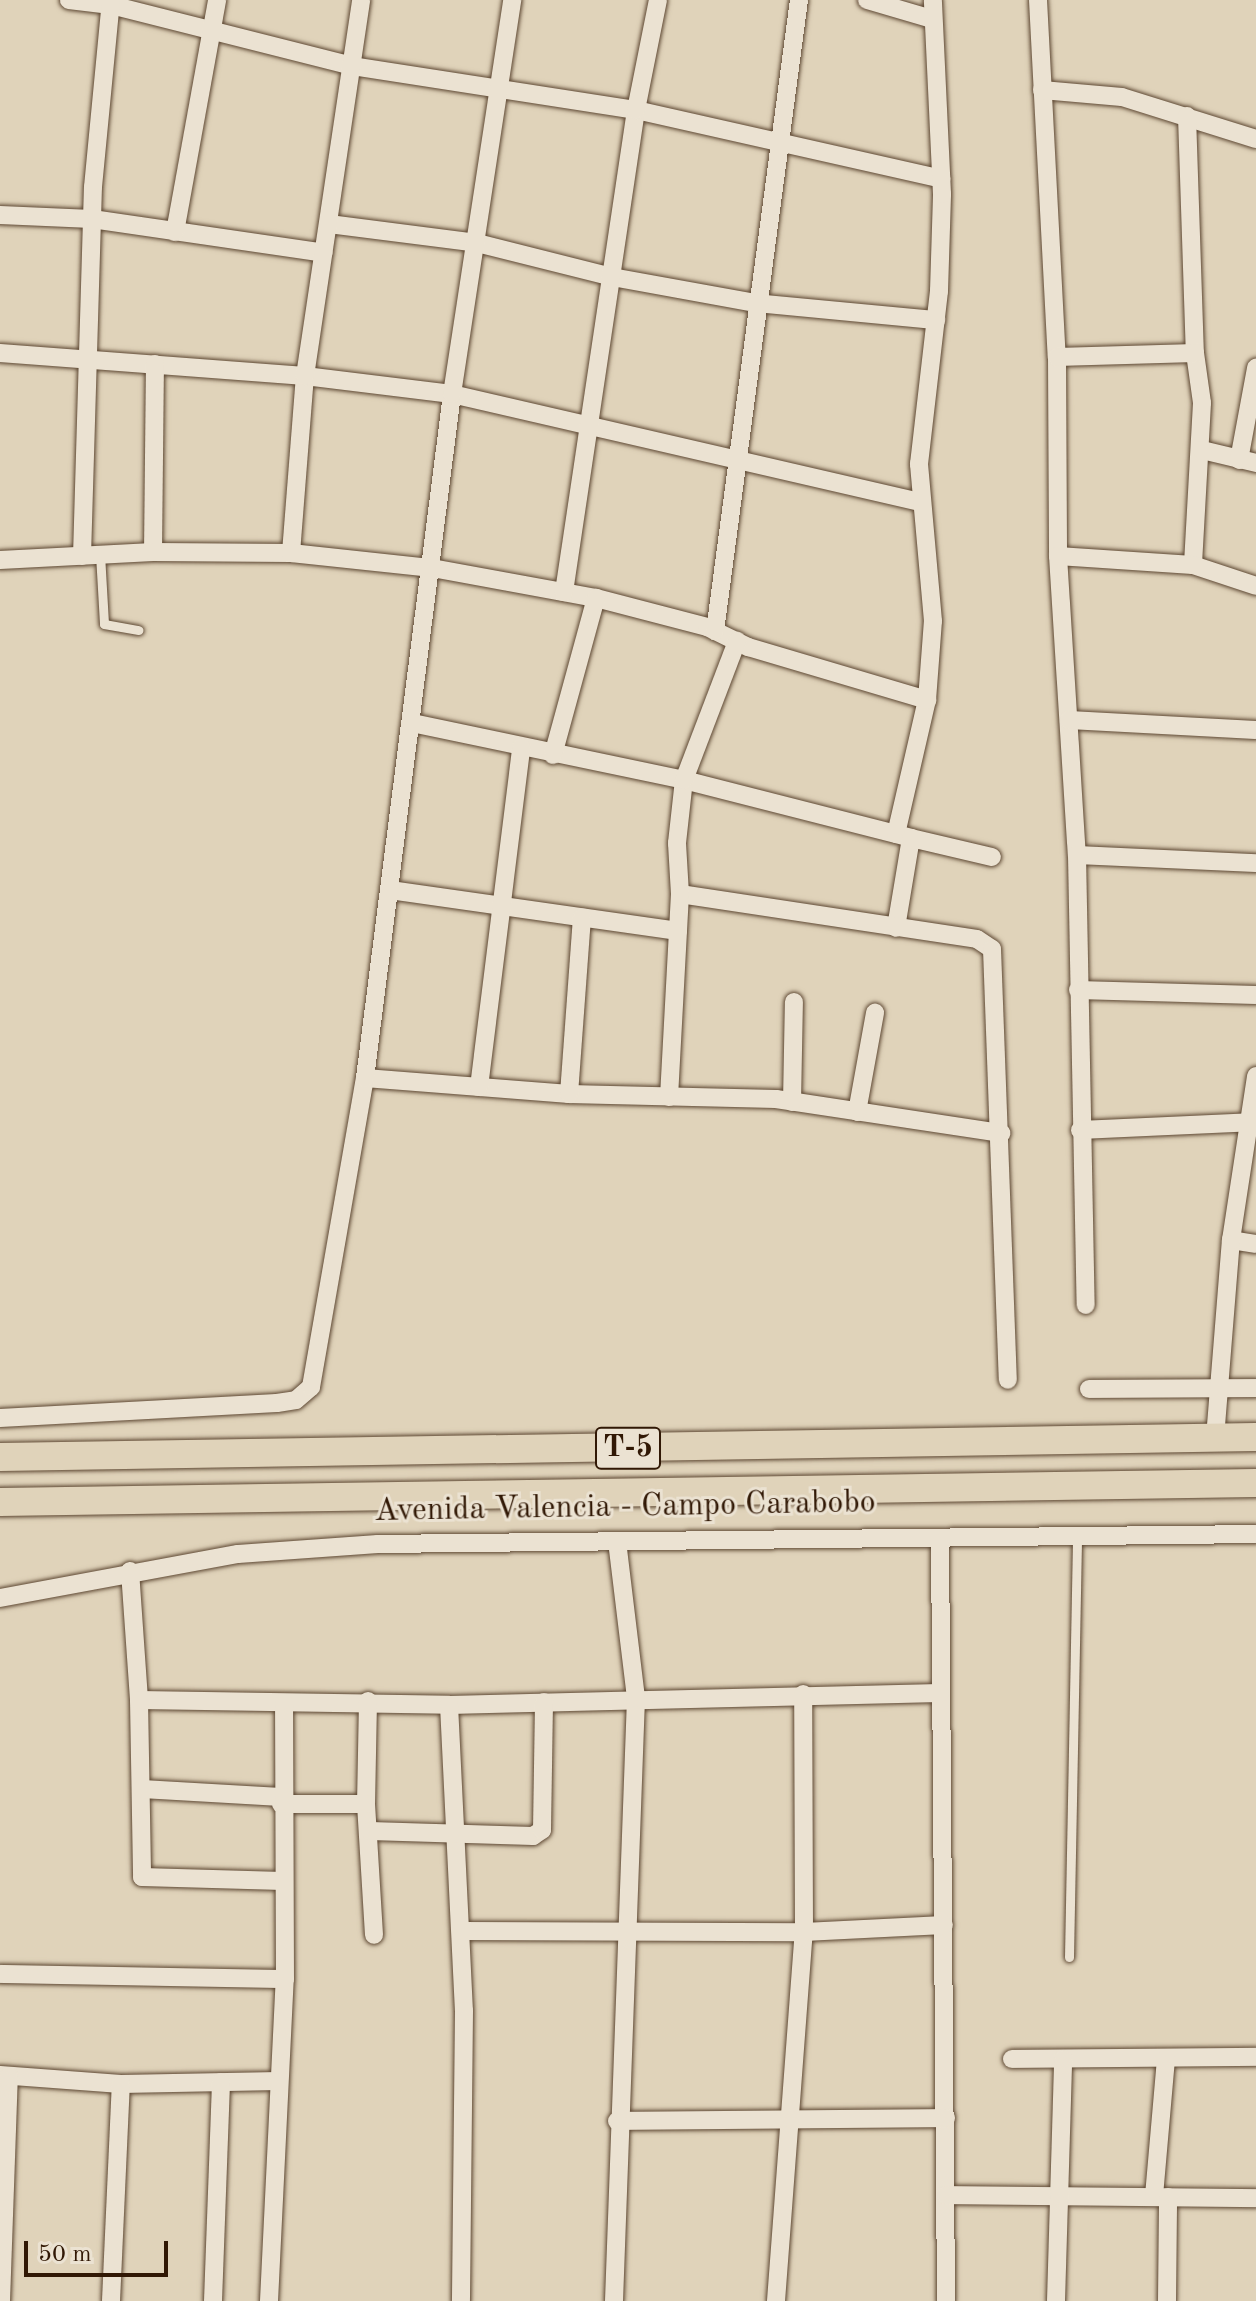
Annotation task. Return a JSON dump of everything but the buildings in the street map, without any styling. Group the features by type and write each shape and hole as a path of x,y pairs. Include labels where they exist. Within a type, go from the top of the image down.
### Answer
{"highway":[{"name":"Avenida Valencia - Campo Carabobo","path":"0,1457 1256,1437"},
{"name":"Avenida Valencia - Campo Carabobo","path":"0,1502 1256,1483"}],"street":[{"path":"69,0 111,3 210,32 352,66 636,110 941,179"},
{"path":"175,232 217,0"},
{"path":"291,553 305,376 361,0"},
{"path":"0,1421 277,1403 296,1400 311,1387 365,1078 452,394 512,0"},
{"path":"564,592 636,110 658,0"},
{"path":"715,631 755,303 799,0"},
{"path":"867,0 932,19"},
{"path":"896,928 904,836 927,700 933,621 919,464 936,320 941,179 933,0"},
{"path":"1038,0 1057,357 1058,556 1077,855 1080,1130 1086,1305"},
{"path":"91,555 88,359 92,219 111,3"},
{"path":"1042,90 1122,97 1256,139"},
{"path":"1187,116 1195,353 1202,450 1193,565"},
{"path":"0,215 92,219 324,253"},
{"path":"329,224 477,243 612,277 755,303 936,320"},
{"path":"0,353 305,376 452,394 735,463 920,502"},
{"path":"1057,357 1195,353"},
{"path":"153,552 155,364"},
{"path":"1202,450 1248,462 1256,368"},
{"path":"0,560 153,552 291,553 432,568 596,598 715,631 737,641 927,700"},
{"path":"1058,556 1193,565 1256,586"},
{"path":"553,755 596,598"},
{"path":"669,1097 680,894 677,843 684,780 737,641"},
{"path":"1069,720 1256,730"},
{"path":"412,723 553,755 684,780 992,857"},
{"path":"479,1087 498,905 521,748"},
{"path":"1077,855 1256,863"},
{"path":"390,890 678,931"},
{"path":"680,894 977,939 992,949 1008,1380"},
{"path":"569,1094 582,917"},
{"path":"1078,990 1256,995"},
{"path":"792,1102 794,1002"},
{"path":"857,1112 875,1013"},
{"path":"1215,1438 1216,1389 1231,1240 1252,1121 1256,1076"},
{"path":"365,1078 569,1094 792,1102 1001,1133"},
{"path":"1080,1130 1252,1121"},
{"path":"1231,1240 1256,1244"},
{"path":"1089,1389 1256,1388"},
{"name":"Avenida Valencia - Campo Carabobo","path":"0,1598 130,1571 238,1554 378,1544 1077,1539 1256,1534"},
{"path":"940,1538 946,2301"},
{"path":"614,2301 617,2121 631,1932 636,1698 617,1542"},
{"path":"130,1571 139,1700 142,1877 283,1881"},
{"path":"139,1700 368,1701 449,1705 636,1698 940,1693"},
{"path":"776,2301 804,1932 803,1694"},
{"path":"368,1701 366,1804 374,1935"},
{"path":"370,1831 533,1836 542,1830 544,1702"},
{"path":"269,2301 285,1979 281,1800 284,1703"},
{"path":"449,1705 461,1931 461,2301"},
{"path":"142,1789 366,1804"},
{"path":"461,1931 804,1932 944,1925"},
{"path":"0,1974 285,1979"},
{"path":"1012,2059 1256,2057"},
{"path":"1056,2301 1056,2199 1063,2059"},
{"path":"1166,2059 1161,2196 1167,2301"},
{"path":"1,2301 5,2076 121,2084 279,2081"},
{"path":"213,2301 221,2082"},
{"path":"111,2301 121,2084"},
{"path":"617,2121 946,2118"},
{"path":"946,2195 1056,2199 1256,2197"}],"lane":[{"path":"91,555 104,624 138,630"},
{"path":"1069,1957 1077,1539"}]}
